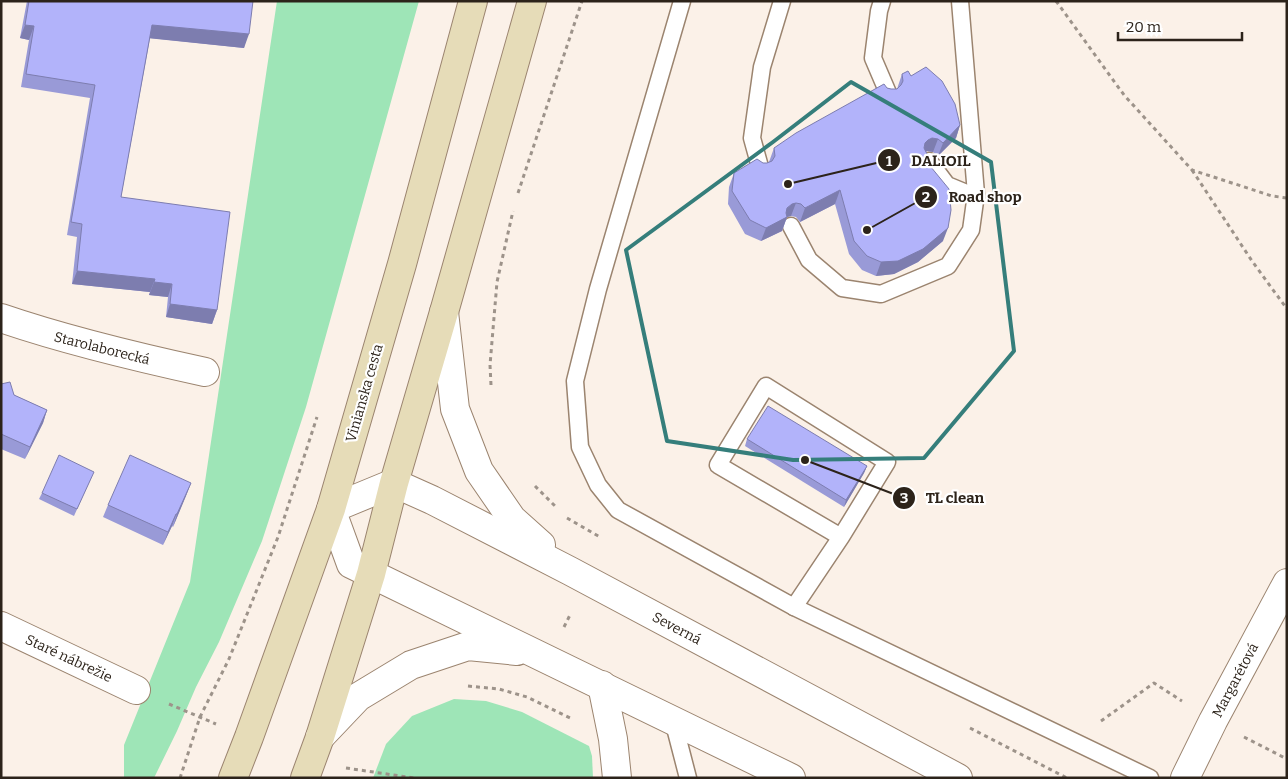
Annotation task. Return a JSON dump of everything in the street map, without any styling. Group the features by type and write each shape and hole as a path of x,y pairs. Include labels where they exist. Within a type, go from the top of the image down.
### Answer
{"main road":[{"name":"Vinianska cesta","path":"233,778 331,509 402,264 473,1"},
{"path":"305,778 320,738 371,574 394,483 532,1"}],"street":[{"path":"444,312 455,409 479,472 512,519 570,571"},
{"name":"Starolaborecká","path":"1,318 37,331 115,352 205,372"},
{"path":"394,483 331,509 350,564 791,778"},
{"name":"Severná","path":"394,483 432,500 570,571 958,778"},
{"name":"Margarétová","path":"1185,778 1287,583"},
{"name":"Staré nábrežie","path":"1,626 136,690"},
{"path":"320,738 358,697 411,665 468,646 534,652"},
{"path":"602,685 613,739 617,778"}],"lane":[{"path":"682,1 598,289 575,381 580,447 598,485 618,510 794,607 1150,778"},
{"path":"760,167 752,138 762,66 782,1"},
{"path":"882,1 879,10 873,58 888,92"},
{"path":"791,226 809,260 842,288 881,294 948,266 971,230 976,197 960,1"},
{"path":"929,161 947,185 976,197"},
{"path":"794,607 841,537 888,462 766,386 718,464 841,537"},
{"path":"673,720 688,778"}],"path":[{"path":"517,193 582,1"},
{"path":"1056,1 1124,95 1192,170 1252,261 1287,309"},
{"path":"1192,170 1272,196 1287,198"},
{"path":"491,388 490,365 497,282 514,203"},
{"path":"180,778 200,717 229,658 278,537 320,412"},
{"path":"531,481 560,512"},
{"path":"566,518 606,540"},
{"path":"1084,747 1097,723 1154,684 1214,720 1287,759"},
{"path":"465,685 499,689 527,698 613,739"},
{"path":"969,728 1067,778"},
{"path":"340,767 414,778"}],"highlighted area":[{"path":"851,82 991,162 1014,351 924,458 793,460 667,441 626,250"}],"green space":[{"path":"277,1 419,1 306,407 262,541 219,642 154,778 124,778 124,745 190,582"},
{"path":"454,699 486,701 522,712 589,746 592,756 593,778 373,778 386,744 412,716"}],"building":[{"path":"29,1 253,1 249,34 152,25 121,197 230,212 217,310 170,304 172,284 154,282 155,279 77,271 82,224 71,222 95,85 26,74 34,26 25,25"},
{"path":"926,67 942,81 955,104 960,125 943,143 938,139 932,138 925,143 924,148 929,158 926,161 949,189 951,210 948,228 923,249 898,261 881,262 867,256 854,241 840,190 805,208 801,204 792,204 787,208 787,217 766,228 750,220 732,191 734,173 757,159 763,163 772,161 775,156 774,148 796,133 884,84 887,88 897,89 903,81 902,74 908,71 911,76"},
{"path":"10,382 14,395 47,410 30,447 1,434 1,384"},
{"path":"768,406 867,466 846,500 747,439"},
{"path":"59,455 94,472 77,509 42,493"},
{"path":"130,455 191,483 168,532 108,505"}],"place":[{"name":"DALIOIL","path":"788,184"},
{"name":"Road shop","path":"867,230"},
{"name":"TL clean","path":"805,460"}]}
